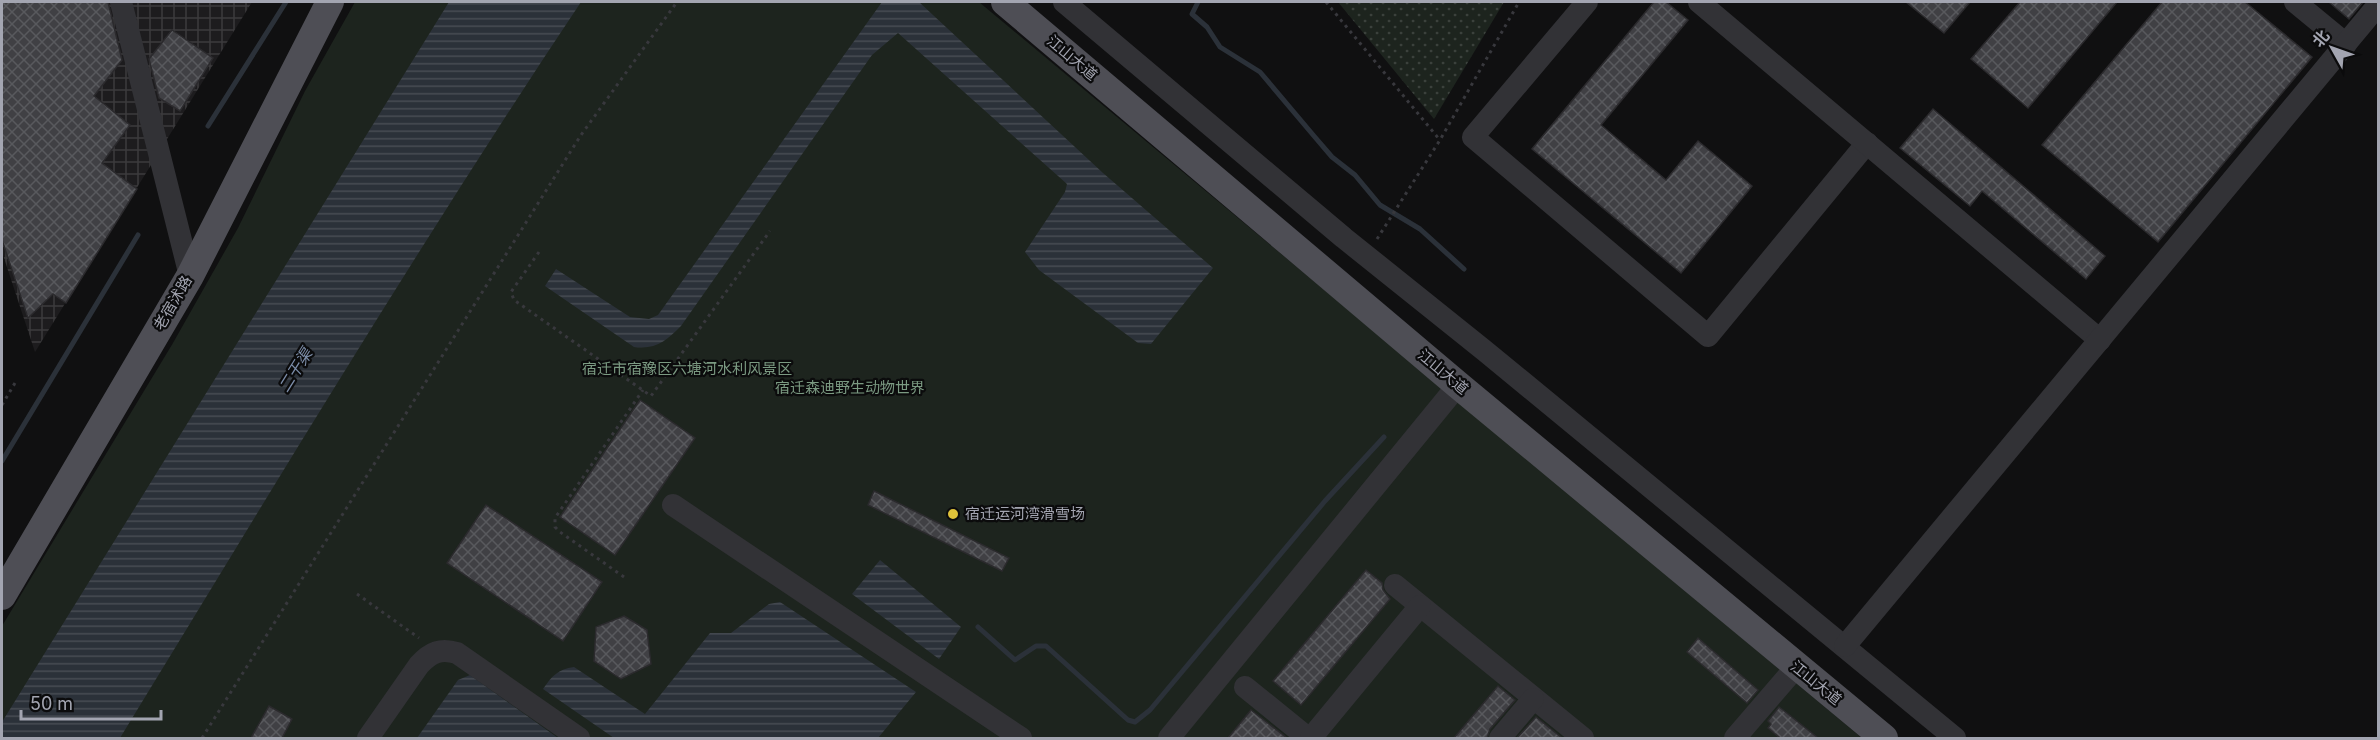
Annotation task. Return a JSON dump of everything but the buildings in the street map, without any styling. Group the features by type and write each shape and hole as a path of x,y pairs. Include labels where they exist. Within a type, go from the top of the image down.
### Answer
{"main road":[{"name":"老宿沭路","path":"2,596 190,276 330,2"},
{"name":"江山大道","path":"1005,2 1458,385 1884,738"}],"street":[{"path":"121,2 190,276"},
{"path":"1064,2 1344,238 1955,738"},
{"path":"1587,2 1473,137 1708,336 1867,143"},
{"path":"1699,2 2100,340"},
{"path":"2295,2 2346,44"},
{"path":"1845,646 2379,5"},
{"path":"1169,738 1458,385"},
{"path":"673,505 1021,738"},
{"path":"1395,585 1582,738"},
{"path":"1245,687 1309,738 1420,606"},
{"path":"368,738 420,665 429,655 446,650 457,653 579,738"},
{"path":"1735,738 1796,666"},
{"path":"1500,738 1533,699"}],"path":[{"path":"202,738 581,135 677,2"},
{"path":"1326,2 1440,140"},
{"path":"1388,221 1440,140 1519,2"},
{"path":"540,252 511,292 514,300 651,396 770,231"},
{"path":"2,405 15,383"},
{"path":"624,577 560,532 555,527 555,518 643,390"},
{"path":"357,594 438,651"}],"shaded area":[{"path":"2,2 252,2 35,352 2,252"}],"green space":[{"name":"宿迁市宿豫区六塘河水利风景区","path":"355,2 979,2 1862,738 2,738 2,626 173,343 238,228 305,91"},
{"path":"1338,2 1504,2 1434,119"}],"water":[{"name":"二干渠","path":"449,2 581,2 404,276 120,738 2,738 2,722"},
{"path":"882,2 919,2 1103,173 1213,268 1151,344 1138,343 1039,270 1025,252 1065,192 1067,184 898,33 872,55 681,326 666,340 649,347 634,347 545,286 556,269 630,317 649,319 658,315"},
{"path":"880,560 961,627 939,659 852,594"},
{"path":"780,602 916,692 878,738 614,738 543,689 556,674 574,667 645,714 710,633 731,633 769,604"},
{"path":"470,675 558,738 417,738 458,680"}],"waterway":[{"path":"208,126 286,2"},
{"path":"1198,2 1192,14 1207,27 1220,47 1260,72 1332,157 1355,175 1380,205 1420,229 1464,269"},
{"path":"2,461 138,235"},
{"path":"978,627 1015,660 1036,646 1046,646 1128,720 1135,722 1150,710 1325,501 1384,437"}],"place":[{"name":"宿迁运河湾滑雪场","path":"953,514"}],"park label":[{"name":"宿迁森迪野生动物世界","path":"850,388"}]}
